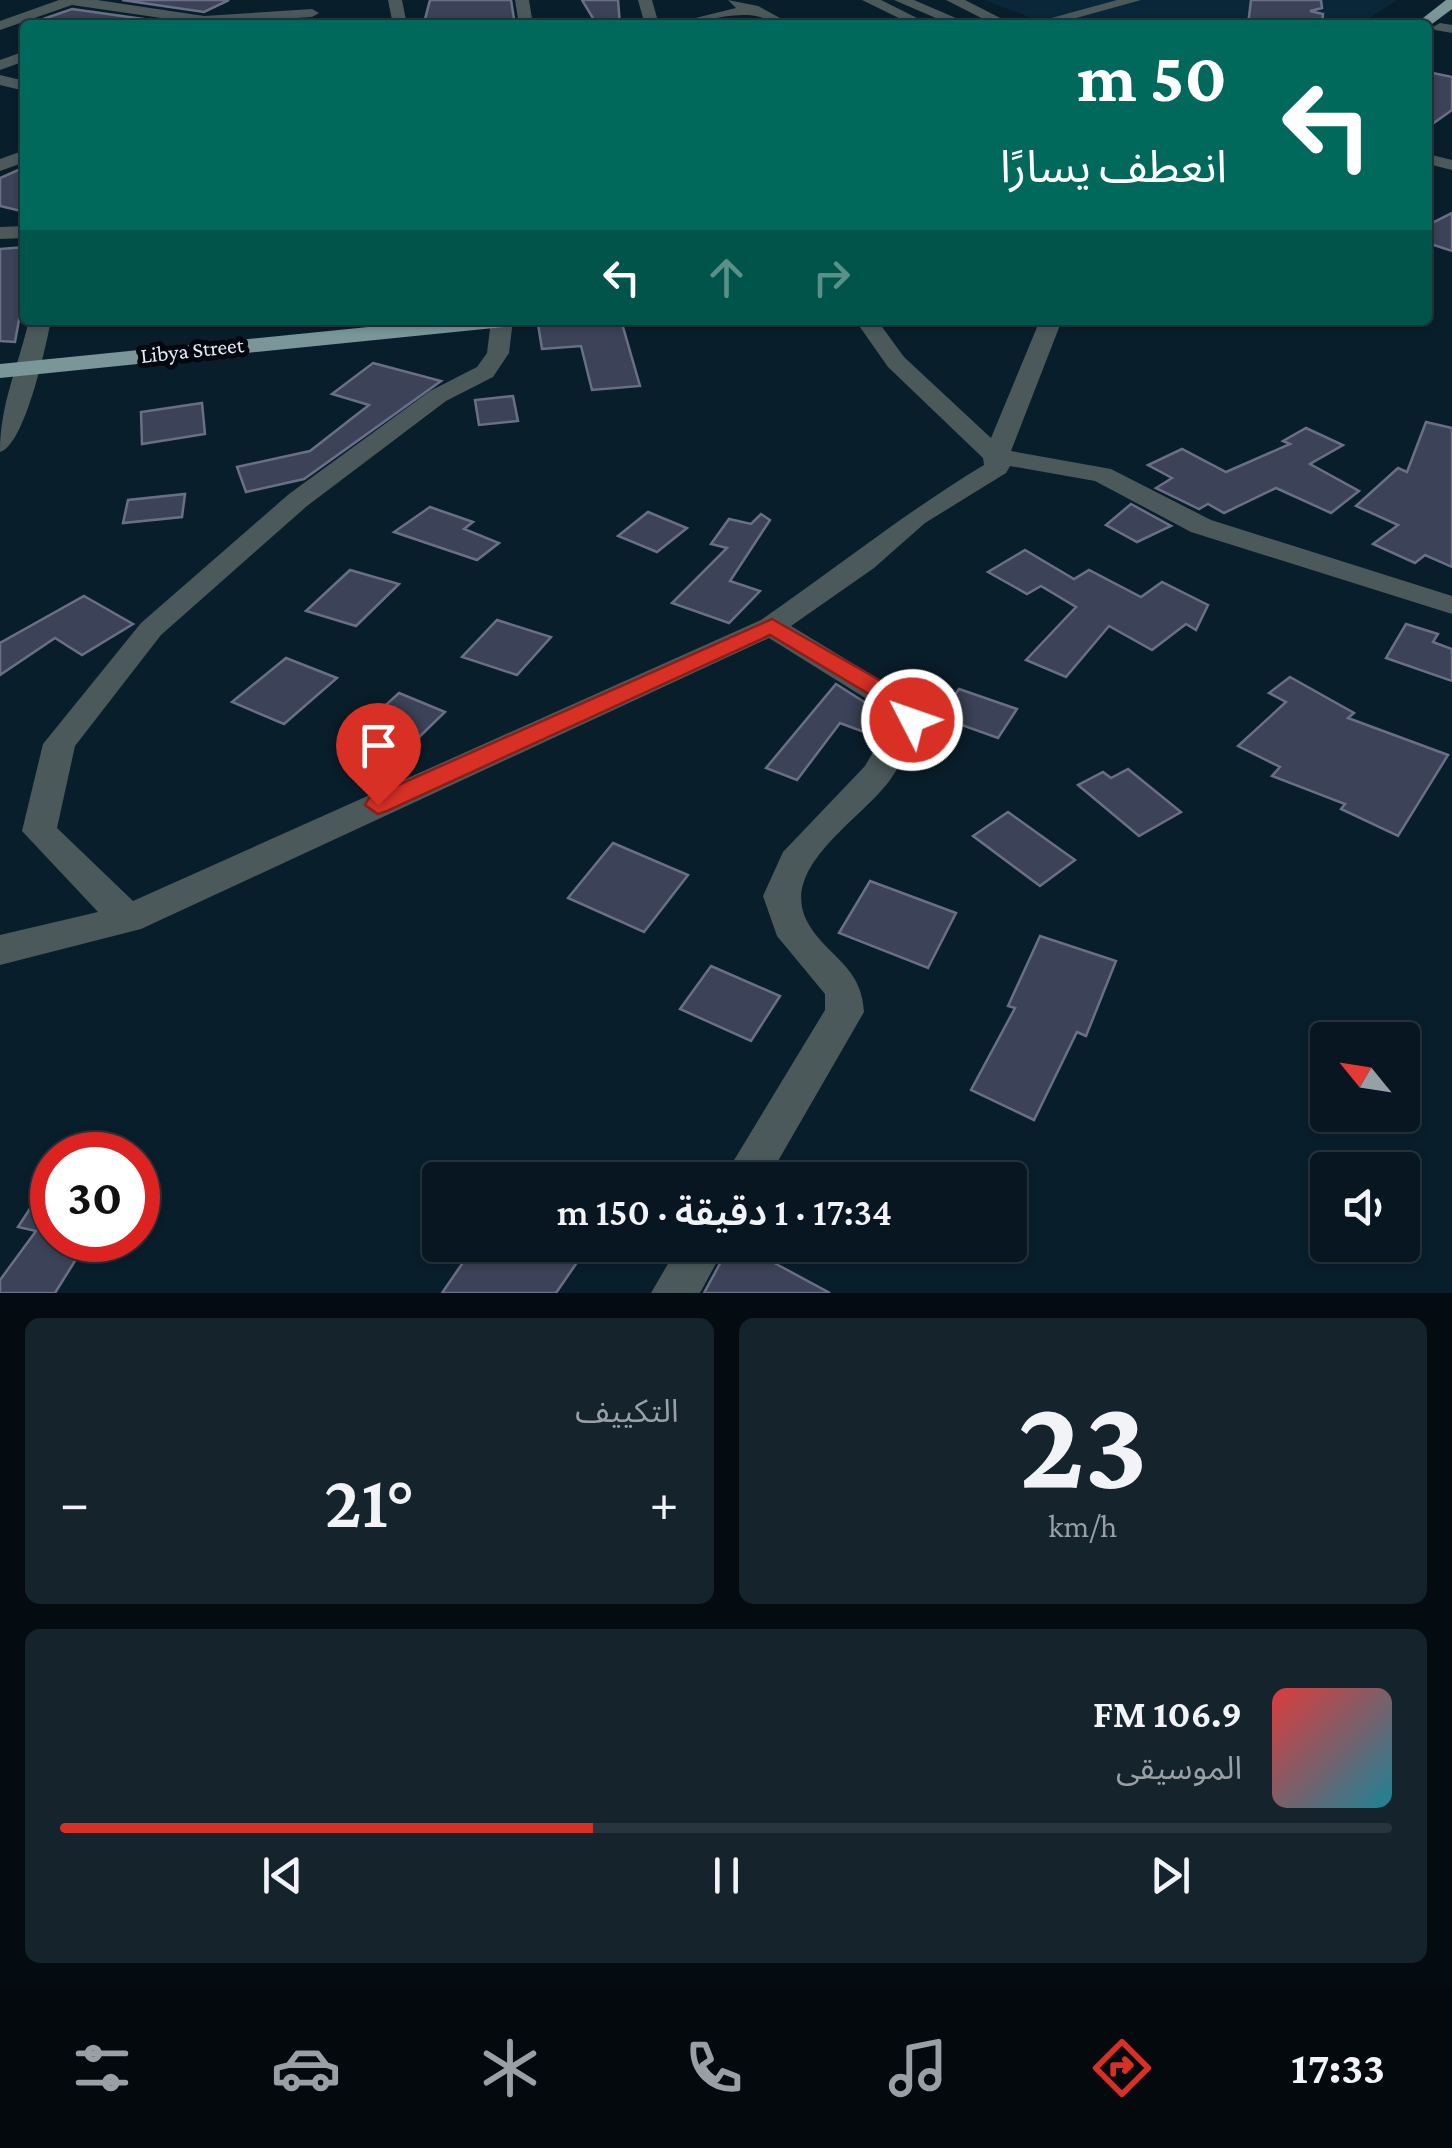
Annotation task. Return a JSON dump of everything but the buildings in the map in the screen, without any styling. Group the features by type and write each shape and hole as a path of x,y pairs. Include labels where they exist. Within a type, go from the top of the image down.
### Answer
{"main road":[{"path":"1427,20 1452,2"},
{"name":"Libya Street","path":"0,371 453,325"}],"street":[{"path":"0,26 70,0 188,20"},
{"path":"114,20 166,0"},
{"path":"302,20 326,0"},
{"path":"727,0 776,20"},
{"path":"868,0 914,20"},
{"path":"902,0 952,20"},
{"path":"953,0 996,20"},
{"path":"1046,20 1084,6 1134,0"},
{"path":"699,20 753,9"},
{"path":"224,20 312,13"},
{"path":"0,444 30,367 39,325"},
{"path":"128,919 38,830 58,744 150,629 231,557 438,396 485,372 498,352 502,325"},
{"path":"870,325 896,362 996,456 1102,474 1214,531 1452,605"},
{"path":"0,950 128,919 772,626 864,562 916,517 997,468 996,456 1049,325"},
{"path":"755,1162 845,1012 844,990 790,926 781,896 795,861 877,774 912,713 772,626"},
{"path":"674,1293 693,1262"}],"shaded area":[{"path":"984,0 1397,0 1367,20 1032,18"}],"route":[{"path":"378,805 772,626 850,676 910,708 912,720"}]}
